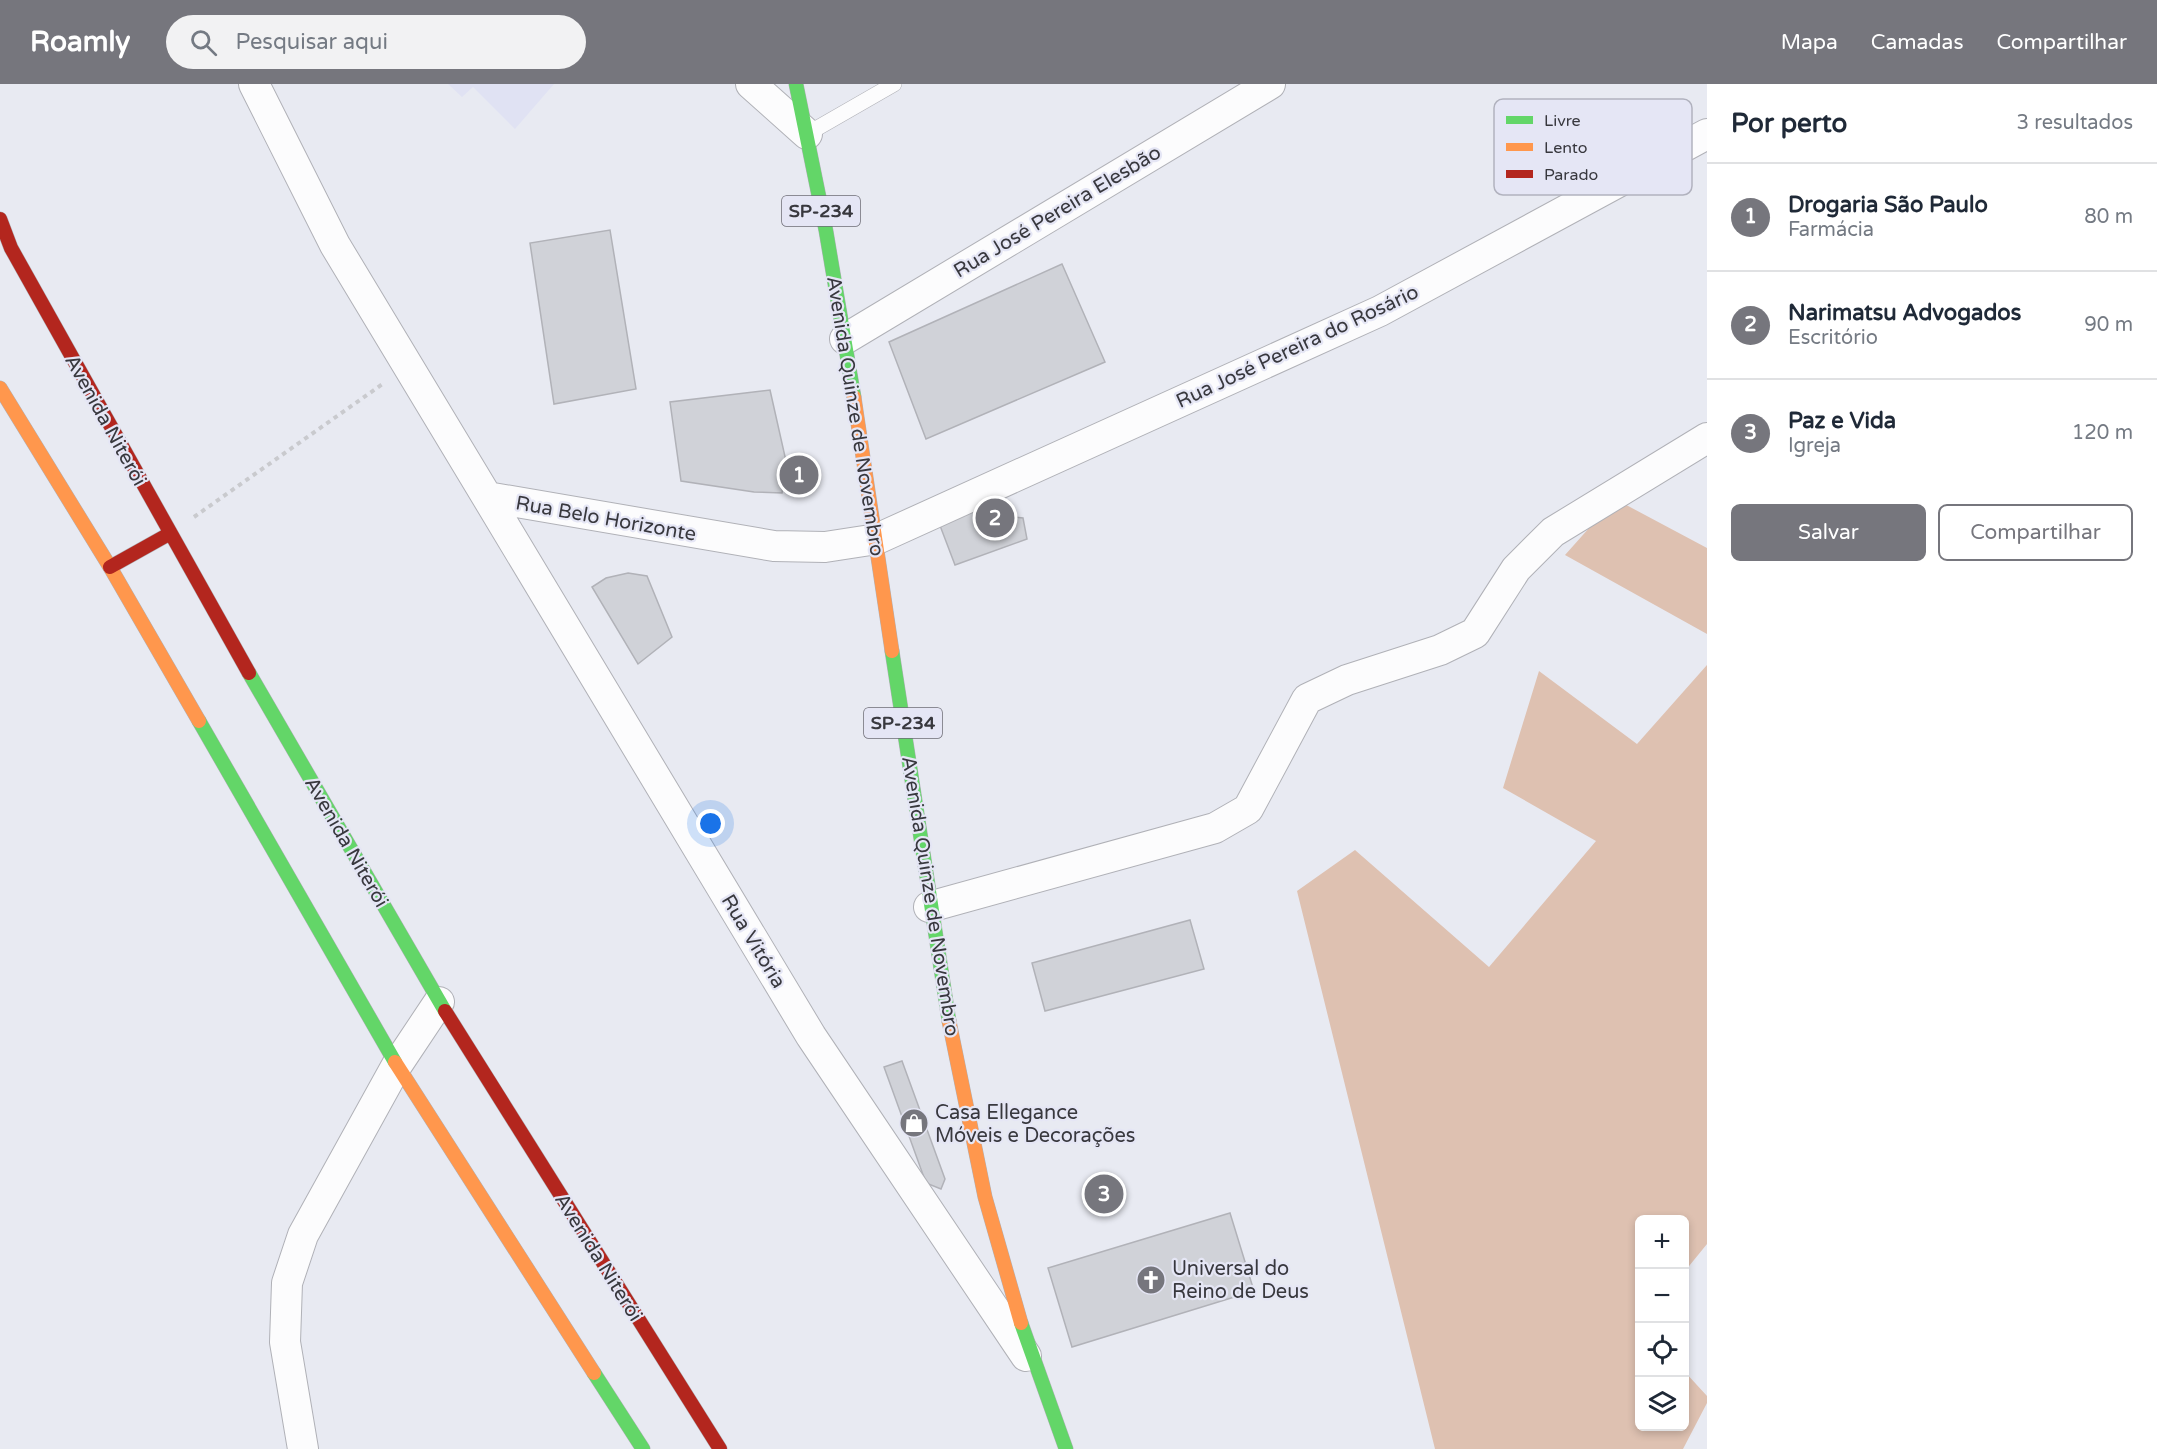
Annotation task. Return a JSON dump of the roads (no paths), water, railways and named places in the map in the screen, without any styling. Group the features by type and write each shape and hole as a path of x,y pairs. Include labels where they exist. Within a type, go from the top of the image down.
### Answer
{"main road":[{"name":"Avenida Quinze de Novembro","path":"796,84 845,339 877,539 929,907 992,1229 1038,1373 1066,1449"},
{"name":"Avenida Niterói","path":"0,219 11,248 169,534 439,1002 720,1449"},
{"path":"0,388 110,567 398,1065 643,1449"},
{"path":"110,567 169,534"}],"street":[{"path":"255,84 335,245 487,497"},
{"path":"751,84 807,134"},
{"name":"Rua José Pereira Elesbão","path":"845,339 1270,84"},
{"name":"Rua José Pereira do Rosário","path":"1692,142 1707,134"},
{"name":"Rua José Pereira do Rosário","path":"877,539 1380,311 1594,195"},
{"path":"929,907 1215,828 1248,809 1307,699 1347,680 1440,650 1475,633 1516,569 1553,532 1707,438"},
{"name":"Rua Belo Horizonte","path":"487,497 774,546 825,547 877,539"},
{"name":"Rua Vitória","path":"487,497 811,1036 1038,1373"},
{"path":"303,1449 285,1342 287,1283 303,1235 398,1065 439,1002"}],"lane":[{"path":"807,134 894,84"}],"place":[{"name":"Drogaria São Paulo","path":"799,475"},
{"name":"Narimatsu Advogados","path":"995,518"},
{"name":"Casa Ellegance Móveis e Decorações","path":"914,1123"},
{"name":"Paz e Vida","path":"1104,1194"},
{"name":"Universal do Reino de Deus","path":"1151,1280"}]}
